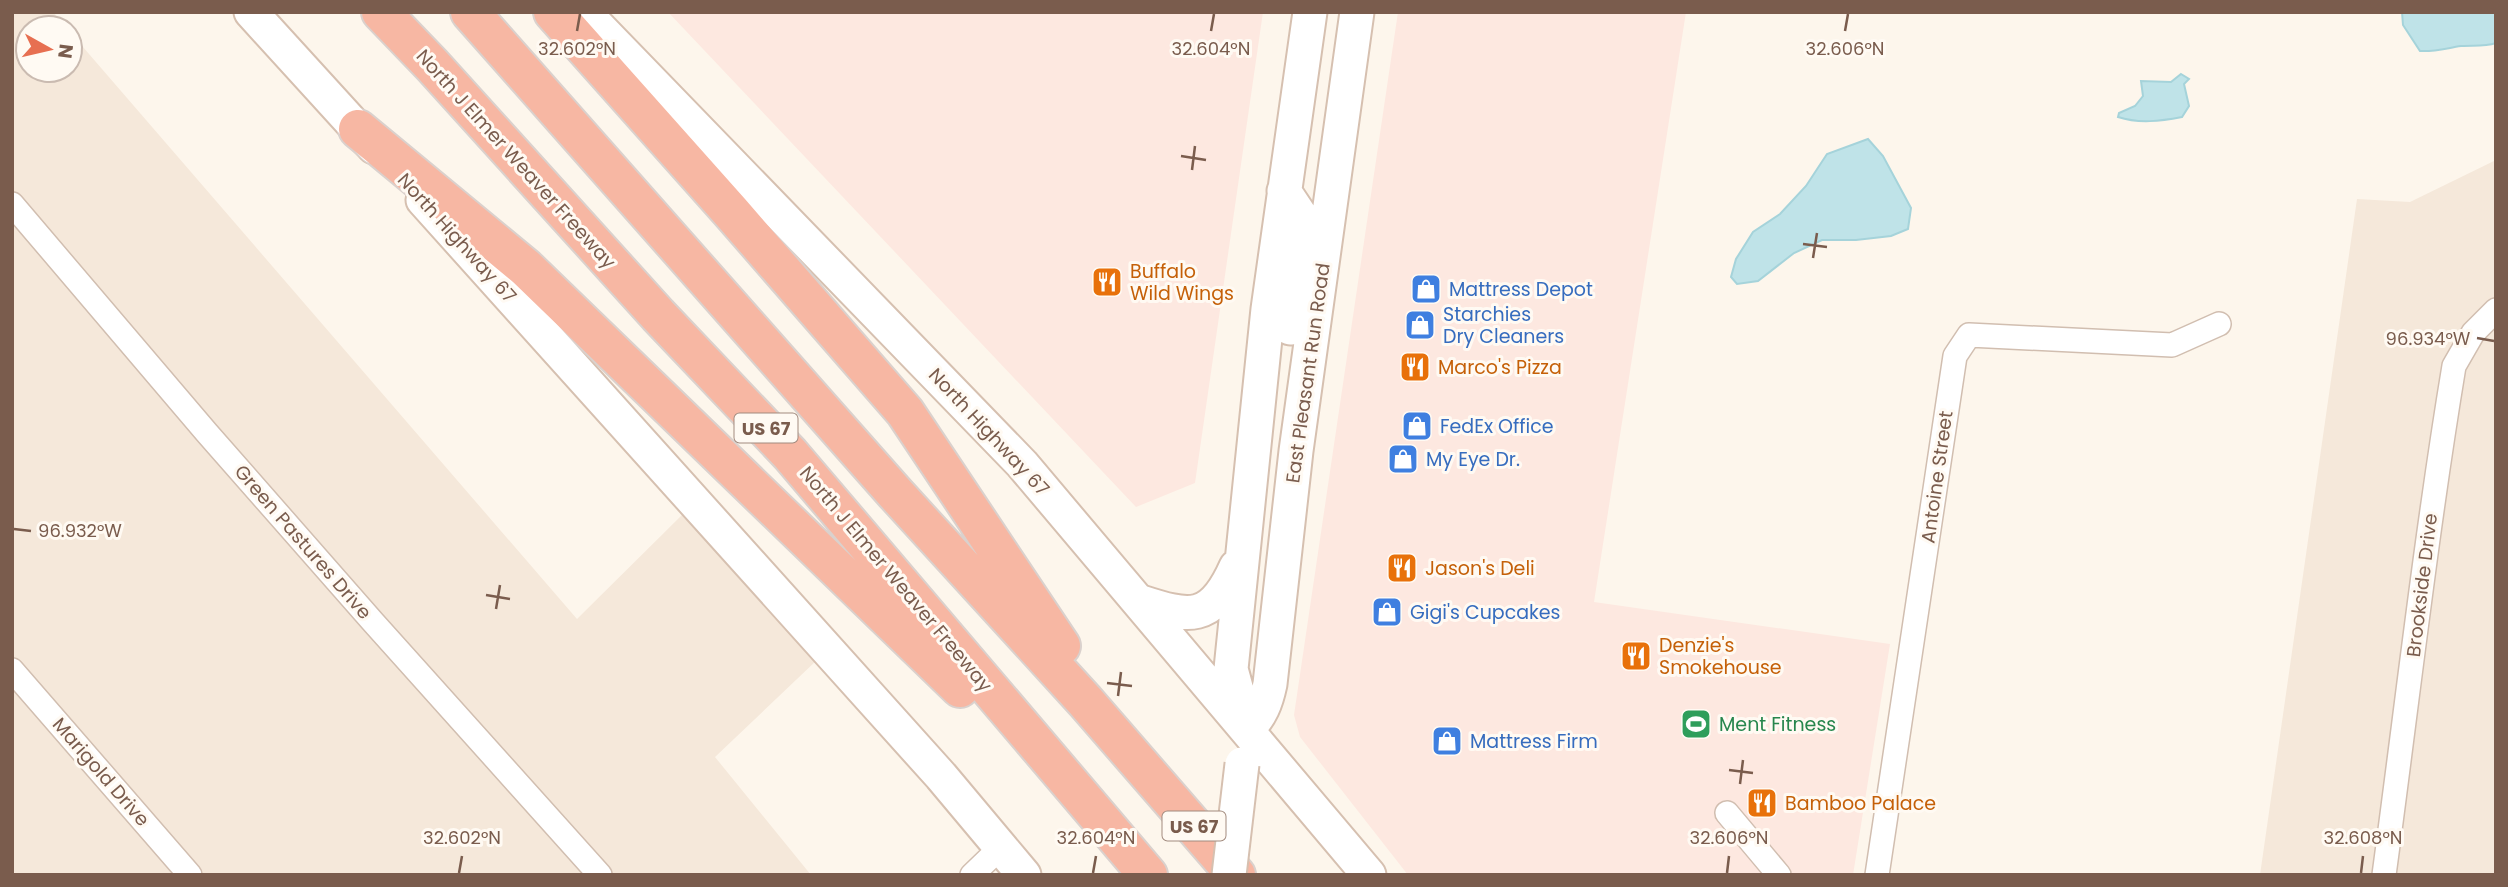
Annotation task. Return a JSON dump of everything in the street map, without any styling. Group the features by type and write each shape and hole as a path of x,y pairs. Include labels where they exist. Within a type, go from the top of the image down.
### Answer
{"highway":[{"name":"North J Elmer Weaver Freeway","path":"381,12 658,315 790,454 1141,867"},
{"name":"US 67","path":"470,12 895,493 1085,701 1236,875"},
{"path":"553,12 905,412 987,538 1152,777"},
{"path":"358,129 526,268 1141,867"}],"main road":[{"name":"North Highway 67","path":"251,12 941,776 1024,875"},
{"name":"North Highway 67","path":"584,12 1022,464 1369,875"},
{"name":"East Pleasant Run Road","path":"1229,875 1241,764 1248,729 1230,669 1268,309 1310,12"},
{"path":"1321,12 1322,67 1311,145 1332,191"},
{"name":"East Pleasant Run Road","path":"1248,729 1258,718 1270,684 1296,451 1355,17"},
{"path":"1284,191 1304,221 1290,331 1296,451"},
{"path":"1138,601 1187,614 1210,606 1226,590 1242,555"}],"street":[{"name":"Green Pastures Drive","path":"12,204 206,433 600,875"},
{"name":"Brookside Drive","path":"2384,875 2419,595 2454,366 2473,333 2496,310"},
{"name":"Antoine Street","path":"1877,875 1955,356 1959,346 1969,335 2172,345 2219,324"},
{"name":"Marigold Drive","path":"12,670 190,875"},
{"path":"1727,813 1780,875"},
{"path":"972,875 1000,848"}],"shaded area":[{"path":"12,12 53,12 55,14 14,14 14,84 84,84 84,48 577,619 684,513 817,660 715,757 811,875 12,875"},
{"path":"668,12 1263,12 1195,483 1136,507"},
{"path":"1398,12 1686,12 1594,602 1890,644 1853,875 1408,875 1300,737 1294,715"},
{"path":"2496,160 2496,875 2260,875 2357,199 2410,202"}],"water":[{"path":"2402,12 2496,12 2496,43 2420,51 2403,25"},
{"path":"2181,74 2189,79 2184,84 2189,106 2182,117 2142,121 2118,117 2119,113 2135,106 2143,96 2141,81 2171,82"},
{"path":"1868,139 1883,156 1911,208 1908,229 1891,236 1822,240 1794,253 1758,281 1737,284 1731,277 1736,259 1753,232 1780,214 1806,186 1827,154"}],"place":[{"name":"Buffalo Wild Wings","path":"1107,282"},
{"name":"Mattress Depot","path":"1426,289"},
{"name":"Starchies Dry Cleaners","path":"1420,325"},
{"name":"Marco's Pizza","path":"1415,367"},
{"name":"FedEx Office","path":"1417,426"},
{"name":"My Eye Dr.","path":"1403,459"},
{"name":"Jason's Deli","path":"1402,568"},
{"name":"Gigi's Cupcakes","path":"1387,612"},
{"name":"Denzie's Smokehouse","path":"1636,656"},
{"name":"Ment Fitness","path":"1696,724"},
{"name":"Mattress Firm","path":"1447,741"},
{"name":"Bamboo Palace","path":"1762,803"}]}
